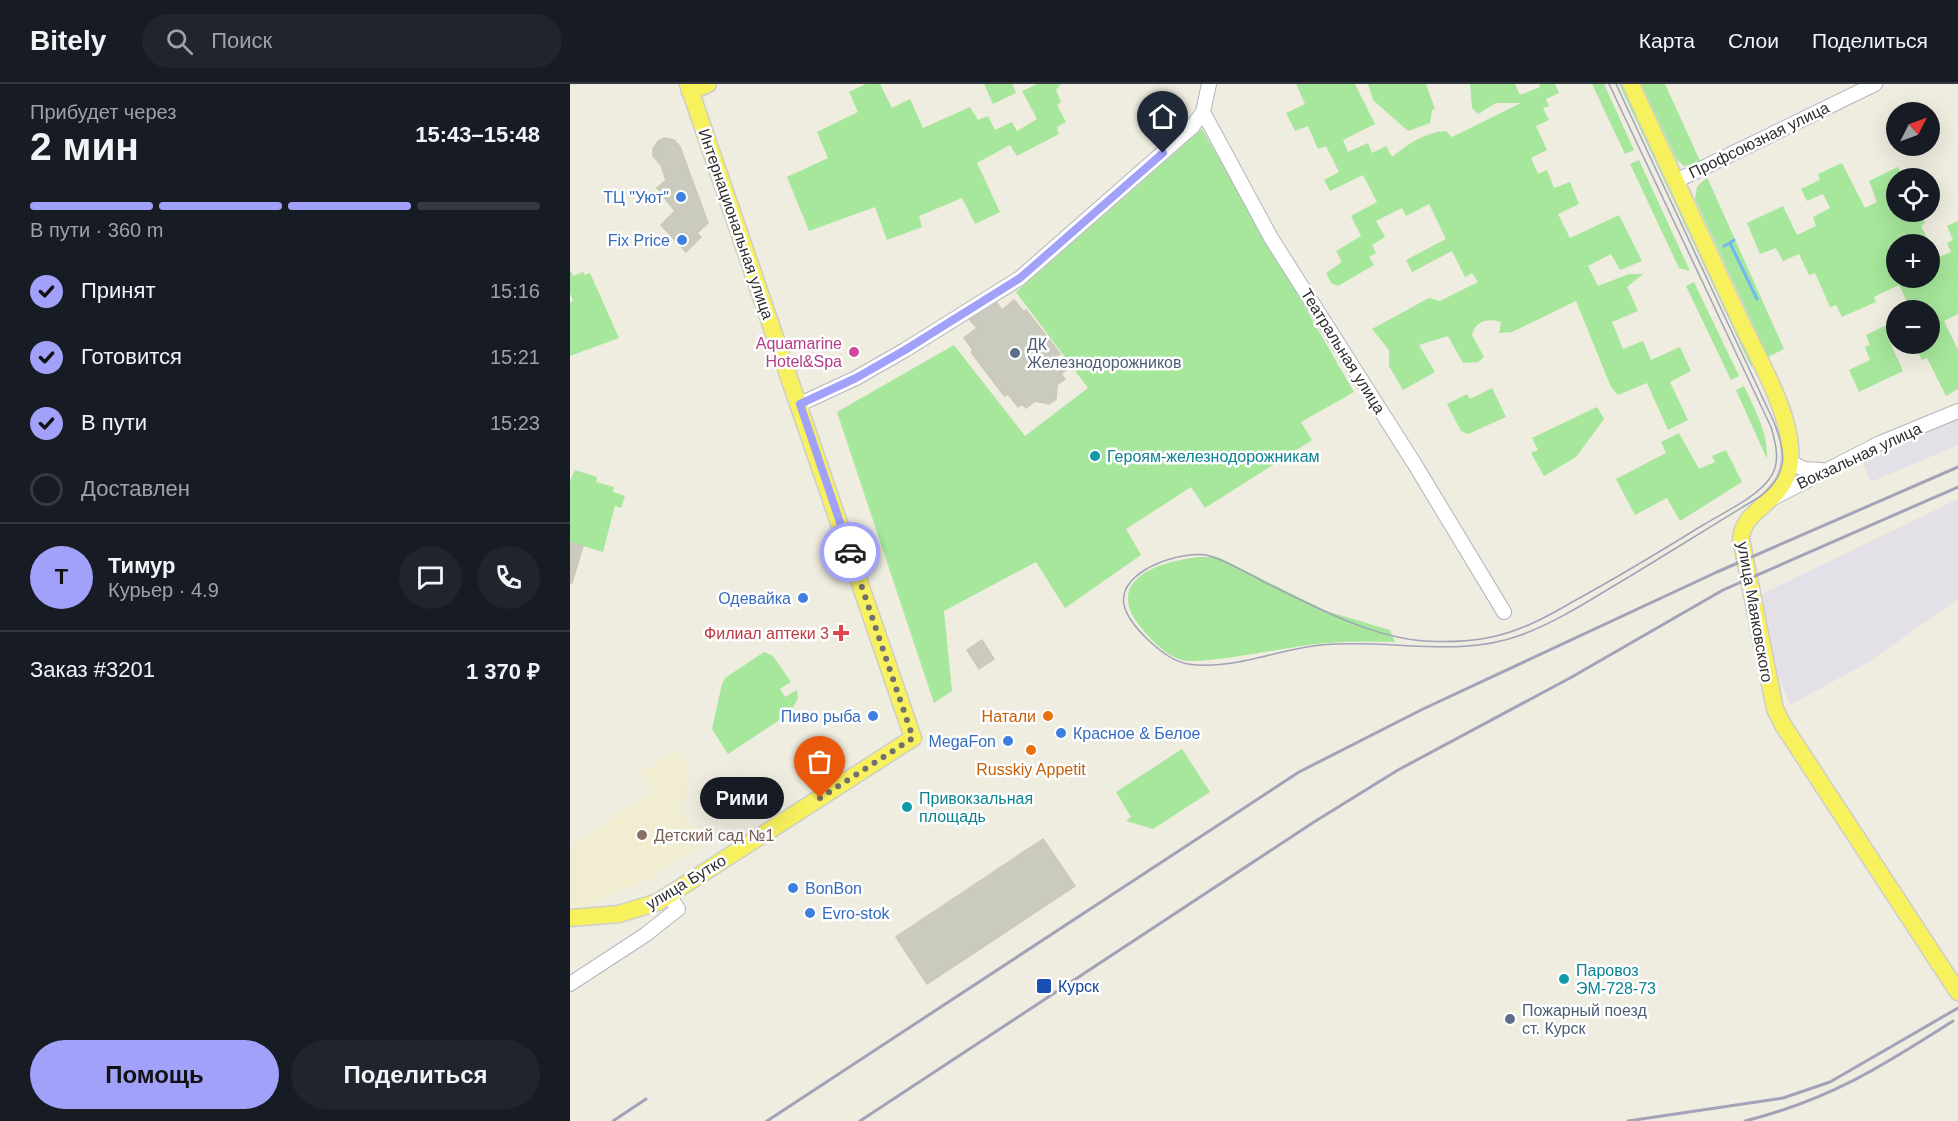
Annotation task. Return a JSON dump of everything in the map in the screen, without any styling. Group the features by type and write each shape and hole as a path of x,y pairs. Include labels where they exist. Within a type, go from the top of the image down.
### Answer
{"main road":[{"path":"689,88 708,84"},
{"name":"улица Маяковского","path":"1631,84 1782,413 1790,447 1790,462 1783,486 1745,525 1741,539 1775,709 1783,725 1958,992"},
{"name":"Интернациональная улица","path":"689,88 800,404 913,738"},
{"name":"улица Бутко","path":"570,918 593,918 638,910 669,895 913,738"}],"street":[{"path":"800,404 856,378 905,350 1020,278 1192,127 1203,112 1209,84"},
{"name":"Профсоюзная улица","path":"1676,181 1875,84"},
{"name":"Театральная улица","path":"1203,112 1271,238 1414,463 1504,612"},
{"name":"Вокзальная улица","path":"1763,506 1826,469 1878,444 1958,411"},
{"path":"1790,462 1804,469 1826,469"},
{"path":"570,984 645,935 678,909 669,895"}],"shaded area":[{"path":"1958,407 1958,445 1871,482 1858,450"},
{"path":"1958,499 1958,599 1867,663 1790,705 1770,654 1760,595"},
{"name":"Детский сад №1","path":"677,751 689,769 686,798 678,804 703,844 651,879 578,909 570,909 570,848 652,790 641,772"}],"green space":[{"path":"866,84 880,84 892,108 910,99 923,128 970,107 978,120 988,116 995,130 1012,122 1017,131 1037,119 1022,91 1037,84 1061,84 1056,90 1061,102 1057,105 1066,122 1057,127 1059,134 1017,156 1010,145 977,163 1000,212 975,224 962,198 919,216 922,227 887,240 875,207 809,231 787,177 828,158 817,132 858,112 849,92"},
{"path":"984,84 1012,84 1016,93 993,104"},
{"path":"1296,84 1355,84 1375,124 1343,140 1348,152 1368,143 1372,153 1386,146 1392,157 1424,136 1446,131 1452,137 1521,103 1496,103 1478,114 1472,108 1470,84 1515,84 1520,95 1540,87 1539,84 1555,84 1559,93 1546,99 1549,106 1543,108 1549,120 1536,126 1547,150 1531,158 1538,174 1547,170 1554,188 1570,182 1579,204 1558,214 1570,238 1619,215 1642,261 1620,270 1611,254 1588,266 1598,286 1629,274 1643,274 1627,287 1638,311 1612,322 1623,349 1643,341 1651,360 1680,347 1691,371 1670,382 1688,420 1668,430 1647,383 1618,395 1611,387 1576,301 1512,332 1499,333 1501,322 1491,320 1479,324 1472,335 1484,357 1478,362 1463,363 1448,336 1419,345 1435,372 1403,390 1389,366 1389,350 1372,329 1429,298 1440,301 1478,282 1472,273 1465,277 1452,251 1412,272 1406,260 1446,239 1429,204 1406,216 1402,208 1376,221 1385,237 1372,245 1376,253 1369,257 1374,265 1338,286 1331,283 1326,273 1342,262 1336,251 1361,236 1351,216 1377,202 1363,175 1330,191 1324,180 1339,172 1326,146 1318,149 1308,126 1295,131 1286,113 1305,104"},
{"path":"1368,84 1426,84 1435,109 1432,110 1430,123 1408,131 1373,100"},
{"path":"1592,84 1604,84 1634,150 1625,154"},
{"path":"1619,84 1625,84 1756,364 1751,367"},
{"path":"1641,84 1665,84 1701,163 1684,166 1677,160"},
{"path":"1202,129 1354,392 1301,422 1312,440 1205,508 1191,487 1126,529 1141,555 1065,608 1036,562 944,611 952,691 934,703 837,412 954,345 1025,436 1088,388 1016,292"},
{"path":"1639,160 1690,271 1679,268 1630,164"},
{"path":"1842,163 1865,208 1877,202 1869,181 1886,173 1886,222 1925,223 1921,226 1925,234 1886,234 1886,288 1893,288 1874,297 1876,302 1842,317 1836,305 1830,307 1815,273 1809,275 1799,254 1783,261 1776,248 1760,254 1747,223 1783,206 1797,235 1816,226 1813,217 1830,208 1823,194 1807,201 1801,189 1820,180 1818,174"},
{"path":"1707,177 1784,349 1768,357 1695,199 1697,187"},
{"path":"1958,221 1958,314 1944,321 1958,350 1958,389 1946,396 1927,358 1922,360 1919,354 1940,354 1940,300 1906,300 1900,288 1940,288 1940,257 1951,252 1947,243 1953,240 1947,226"},
{"path":"570,270 573,276 583,272 585,275 590,273 619,338 570,356 570,303 573,301 570,293"},
{"path":"1694,282 1739,376 1731,380 1686,286"},
{"path":"1886,325 1886,354 1895,354 1903,371 1859,392 1849,370 1870,360 1865,347 1870,345 1866,335"},
{"path":"1744,386 1763,430 1767,459 1736,390"},
{"path":"1492,388 1506,417 1468,434 1461,431 1447,404 1467,394 1470,399"},
{"path":"1597,407 1604,419 1576,457 1544,476 1531,453 1538,450 1532,438"},
{"path":"1679,433 1699,469 1715,462 1712,456 1726,450 1742,482 1680,521 1667,498 1635,515 1616,479 1666,453 1661,442"},
{"path":"575,470 597,477 596,482 614,487 613,492 625,496 621,508 615,506 603,552 570,542 570,481"},
{"path":"1200,557 1218,557 1326,611 1390,630 1395,642 1327,643 1207,660 1192,661 1176,658 1161,648 1143,630 1131,613 1128,598 1131,586 1152,569 1167,563"},
{"path":"764,652 773,656 791,682 780,689 785,697 797,690 798,698 790,713 728,754 712,729 722,684 725,678"},
{"path":"1182,749 1210,792 1153,829 1126,821 1131,817 1116,792"}],"building":[{"name":"ТЦ \"Уют\"","path":"665,138 674,140 680,147 708,223 697,233 701,237 686,252 661,225 675,211 657,188 666,180 661,165 653,156 653,149 658,141"},
{"name":"ДК Железнодорожников","path":"1014,300 1024,312 1026,310 1055,347 1060,354 1057,357 1066,370 1061,374 1065,379 1057,385 1056,399 1049,404 1035,401 1026,408 1022,404 1018,407 1008,394 1005,396 1002,393 971,352 973,350 964,338 977,328 970,320 997,303 1002,310"},
{"path":"570,542 583,546 572,583 570,583"},
{"path":"982,640 994,659 979,669 967,650"},
{"path":"1043,839 1075,886 927,984 896,937"}],"waterway":[{"path":"1734,240 1730,243 1757,299"},
{"path":"1724,246 1730,243"}],"tram line":[{"path":"1609,84 1771,427 1776,447 1776,466 1770,478 1757,492 1739,504 1555,612 1510,632 1474,640 1425,641 1383,633 1342,619 1231,564 1210,556 1185,556 1170,559 1141,572 1131,582 1125,593 1124,605 1127,613 1133,623 1159,650 1188,664 1221,665 1321,645 1372,644 1447,647 1497,642 1521,635 1576,609 1761,496 1777,479 1781,471 1783,453 1774,422 1616,84"}],"railway":[{"path":"767,1121 1299,772 1423,709 1717,572 1958,467"},
{"path":"860,1121 1314,822 1398,770 1570,678 1723,590 1958,487"},
{"path":"1628,1121 1783,1098 1830,1082 1958,1008"},
{"path":"1745,1121 1803,1103 1854,1080 1953,1021"},
{"path":"613,1121 646,1099"}],"way so far":[{"path":"820,798 913,738 850,552"}],"place":[{"name":"ТЦ \"Уют\"","path":"681,197"},
{"name":"Fix Price","path":"682,240"},
{"name":"Aquamarine Hotel&Spa","path":"854,352"},
{"name":"ДК Железнодорожников","path":"1015,353"},
{"name":"Героям-железнодорожникам","path":"1095,456"},
{"name":"Одевайка","path":"803,598"},
{"name":"Филиал аптеки 3","path":"841,633"},
{"name":"Пиво рыба","path":"873,716"},
{"name":"Натали","path":"1048,716"},
{"name":"Красное & Белое","path":"1061,733"},
{"name":"MegaFon","path":"1008,741"},
{"name":"Russkiy Appetit","path":"1031,750"},
{"name":"Рими","path":"820,798"},
{"name":"Привокзальная площадь","path":"907,807"},
{"name":"Детский сад №1","path":"642,835"},
{"name":"BonBon","path":"793,888"},
{"name":"Evro-stok","path":"810,913"},
{"name":"Паровоз ЭМ-728-73","path":"1564,979"},
{"name":"Курск","path":"1044,986"},
{"name":"Пожарный поезд ст. Курск","path":"1510,1019"}],"route":[{"path":"850,552 800,404 856,378 905,350 1020,278 1163,153"}]}
